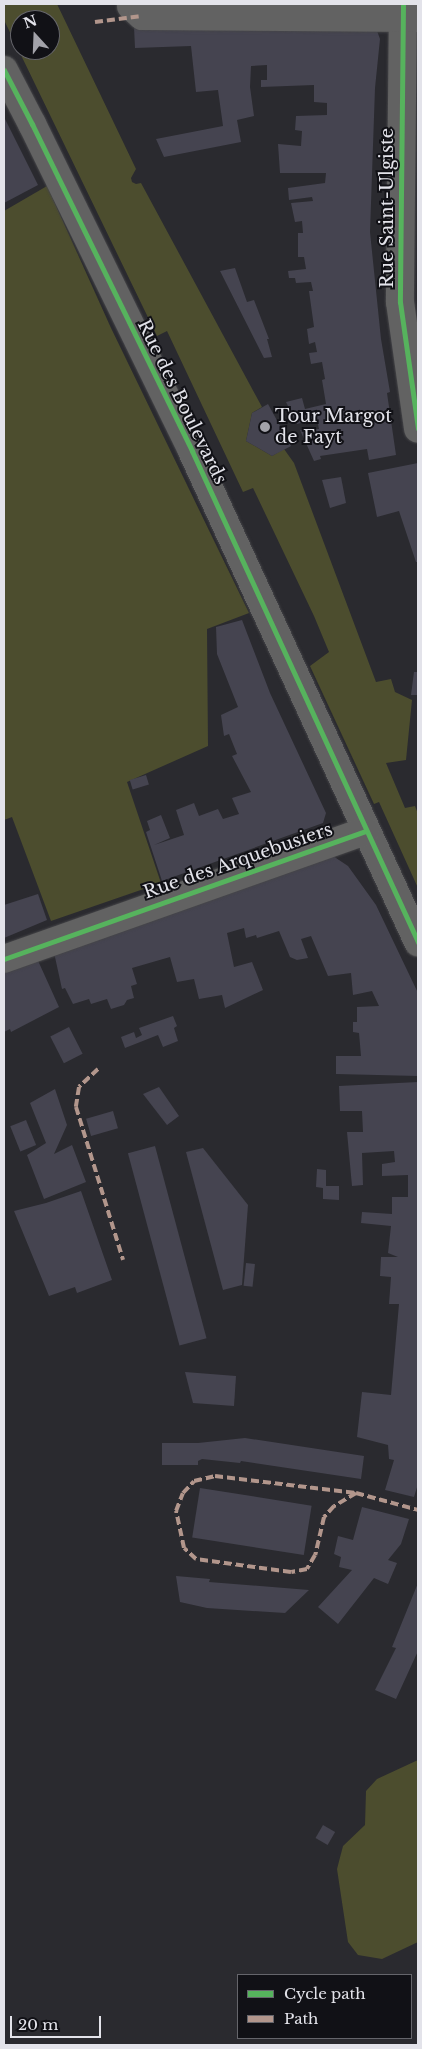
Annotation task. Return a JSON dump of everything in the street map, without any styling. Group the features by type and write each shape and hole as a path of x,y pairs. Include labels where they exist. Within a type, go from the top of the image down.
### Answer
{"street":[{"path":"130,6 142,16 408,13"},
{"name":"Rue Saint-Ulgiste","path":"408,13 400,302 418,429"},
{"name":"Rue des Boulevards","path":"4,70 192,451 366,831"},
{"path":"366,831 418,942"},
{"name":"Rue des Arquebusiers","path":"4,959 41,944 366,831"}],"green space":[{"path":"4,4 57,4 60,10 10,10 10,32 4,20"},
{"path":"60,10 136,169 131,178 132,182 136,184 141,183 262,407 252,413 246,441 272,456 284,449 294,463 376,682 391,679 395,692 412,700 406,760 386,763 405,808 415,806 418,814 418,888 379,802 374,804 310,666 329,652 314,616 253,488 243,492 167,331 157,336 23,60 60,60"},
{"path":"47,186 111,328 249,613 207,629 208,746 127,782 161,883 51,921 12,817 4,820 4,211"},
{"path":"418,1760 418,1942 382,1959 358,1955 348,1942 337,1869 343,1846 365,1825 366,1791 377,1779"}],"building":[{"path":"134,27 376,28 380,39 375,88 370,232 381,339 390,392 387,393 396,455 369,460 367,449 320,456 321,459 314,461 300,430 319,429 317,419 297,424 286,402 302,398 305,409 326,404 322,380 325,379 322,362 311,364 309,353 317,352 315,342 309,344 307,329 314,327 309,291 313,291 311,282 296,283 295,278 289,278 288,271 306,269 304,257 298,257 298,233 303,233 302,221 295,222 291,203 313,201 312,197 289,200 288,188 325,183 326,173 280,173 278,144 301,146 302,131 295,130 296,116 327,115 327,103 314,102 314,85 261,87 261,80 267,80 267,65 251,66 250,87 254,116 237,120 241,142 164,157 156,139 223,126 218,90 196,92 191,46 135,48"},
{"path":"4,117 38,185 4,203"},
{"path":"235,268 247,302 254,300 269,339 267,339 272,357 264,358 220,271"},
{"name":"Tour Margot de Fayt","path":"268,404 291,446 272,456 246,441 252,413"},
{"path":"418,463 418,562 416,562 399,511 377,517 368,473"},
{"path":"341,477 346,503 330,508 322,480"},
{"path":"242,620 270,693 326,813 323,823 162,881 146,832 150,830 147,821 161,815 170,838 154,845 184,835 176,810 194,803 199,816 218,809 223,819 239,814 232,798 251,792 232,756 237,754 229,734 224,736 221,715 238,707 217,654 216,627"},
{"path":"414,672 418,672 418,695 411,695"},
{"path":"146,775 149,785 133,790 130,780"},
{"path":"333,856 348,866 376,905 418,993 418,1076 336,1074 336,1056 361,1056 359,1033 353,1032 353,1022 357,1022 357,1007 379,1006 372,991 353,995 351,973 328,976 311,936 301,939 308,958 297,960 290,957 279,931 257,938 256,935 246,938 244,928 227,933 234,967 252,962 263,990 225,1008 222,995 199,999 194,979 177,982 170,957 132,968 137,984 131,986 134,998 127,1000 124,1005 111,1009 107,999 91,1004 89,999 73,1004 65,988 62,989 53,948"},
{"path":"38,894 47,920 4,938 4,905"},
{"path":"35,954 59,1007 11,1032 10,1029 4,1032 4,969"},
{"path":"173,1016 177,1026 174,1028 178,1041 163,1047 158,1035 125,1048 121,1037 134,1032 136,1038 142,1035 139,1028"},
{"path":"69,1027 83,1054 64,1063 50,1037"},
{"path":"418,1082 418,1484 414,1497 385,1490 394,1460 389,1459 388,1445 357,1437 362,1392 391,1395 399,1304 389,1304 391,1277 380,1276 381,1257 398,1257 388,1253 391,1226 361,1223 362,1212 392,1214 392,1197 408,1197 408,1175 382,1176 382,1164 395,1162 394,1151 362,1153 363,1185 352,1186 347,1132 363,1132 362,1111 340,1111 339,1086"},
{"path":"159,1087 179,1116 167,1125 143,1094"},
{"path":"55,1089 67,1125 54,1154 72,1145 86,1182 44,1199 27,1155 46,1143 30,1103"},
{"path":"113,1111 118,1128 91,1136 86,1119"},
{"path":"26,1120 36,1145 20,1151 10,1126"},
{"path":"155,1146 207,1338 179,1345 128,1153"},
{"path":"203,1148 248,1205 242,1285 223,1290 186,1152"},
{"path":"317,1169 326,1170 326,1186 339,1186 339,1200 323,1199 323,1188 316,1187"},
{"path":"81,1191 112,1280 77,1293 75,1287 49,1296 14,1211"},
{"path":"246,1263 255,1264 253,1287 244,1286"},
{"path":"185,1372 236,1376 234,1406 193,1403"},
{"path":"245,1438 364,1456 361,1479 241,1461 240,1463 202,1459 198,1461 198,1465 162,1465 162,1443 198,1443"},
{"path":"200,1488 312,1506 304,1555 192,1537"},
{"path":"362,1507 409,1519 401,1544 388,1560 397,1563 388,1584 374,1578 338,1624 318,1607 352,1570 339,1567 341,1557 334,1554 338,1536 353,1540"},
{"path":"176,1576 210,1579 209,1582 309,1590 285,1613 207,1608 180,1602"},
{"path":"418,1583 418,1651 396,1699 375,1690 396,1648 392,1647"},
{"path":"323,1825 335,1832 328,1845 316,1838"}],"marked path":[{"path":"95,22 142,16"},
{"path":"98,1069 79,1087 76,1107 123,1260"},
{"path":"356,1493 334,1506 324,1517 315,1555 307,1569 291,1572 196,1559 184,1548 176,1511 183,1493 194,1481 215,1476 356,1493 418,1510"}],"cycle path":[{"path":"403,4 400,302 418,429"},
{"path":"4,70 192,451 418,942"},
{"path":"4,959 366,831"}],"place":[{"name":"Tour Margot de Fayt","path":"265,427"}]}
